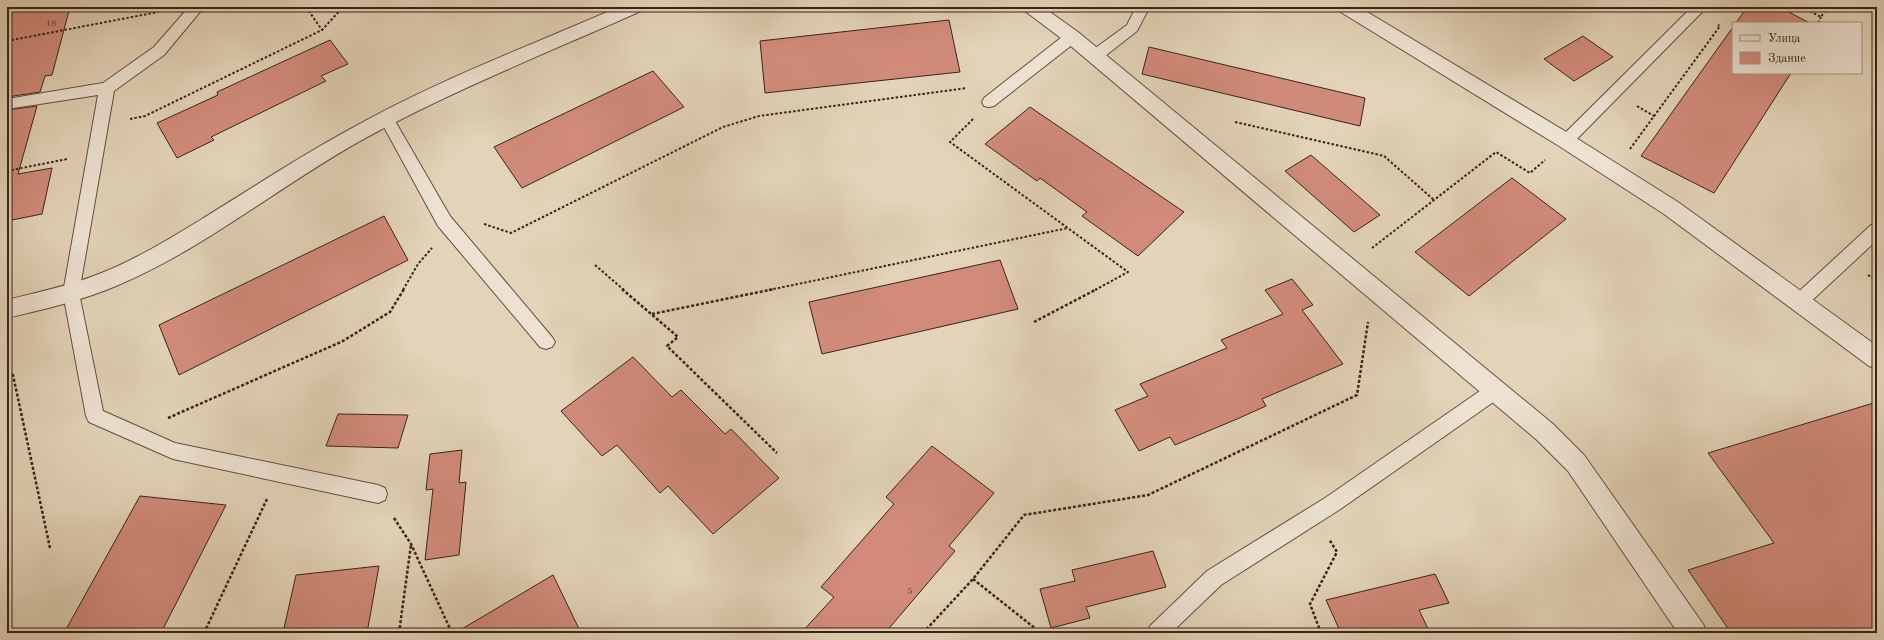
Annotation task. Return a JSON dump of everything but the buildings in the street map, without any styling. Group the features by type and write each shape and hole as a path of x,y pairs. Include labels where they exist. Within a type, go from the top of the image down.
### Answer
{"street":[{"path":"7,309 71,293 108,280 175,246 351,137 386,118 426,98 635,7"},
{"path":"1032,7 1095,56 1545,432 1576,463 1694,633"},
{"path":"1345,7 1566,141 1671,208 1877,360"}],"lane":[{"path":"7,104 107,88 159,51 197,7"},
{"path":"1095,56 1132,28 1140,12 1136,7"},
{"path":"1566,141 1697,10"},
{"path":"989,102 1072,37"},
{"path":"107,88 71,293 95,416 173,451 378,494"},
{"path":"386,118 444,221 546,342"},
{"path":"1799,302 1877,230"},
{"path":"1157,633 1214,578 1314,515 1496,390"}],"path":[{"path":"306,7 322,30"},
{"path":"101,124 145,116 322,30 343,7"},
{"path":"1802,7 1821,17"},
{"path":"1818,22 1828,7"},
{"path":"1630,149 1720,26 1697,10"},
{"path":"7,41 161,11"},
{"path":"133,433 343,342 390,312 418,264 434,246 477,222 511,232 723,127 759,116 970,87 989,102 950,142 1128,272 1034,322"},
{"path":"1235,122 1384,156 1434,200"},
{"path":"1348,267 1496,152 1530,173 1566,141"},
{"path":"7,171 96,154"},
{"path":"652,314 1068,228"},
{"path":"595,265 678,337 667,346 778,454"},
{"path":"923,633 973,579 1024,515 1148,495 1357,395 1368,322 1364,316"},
{"path":"7,374 12,375 50,548"},
{"path":"204,633 279,473"},
{"path":"378,494 411,544 452,633"},
{"path":"1314,515 1337,552 1310,604 1321,633"},
{"path":"399,633 411,544"},
{"path":"973,579 1041,633"}]}
